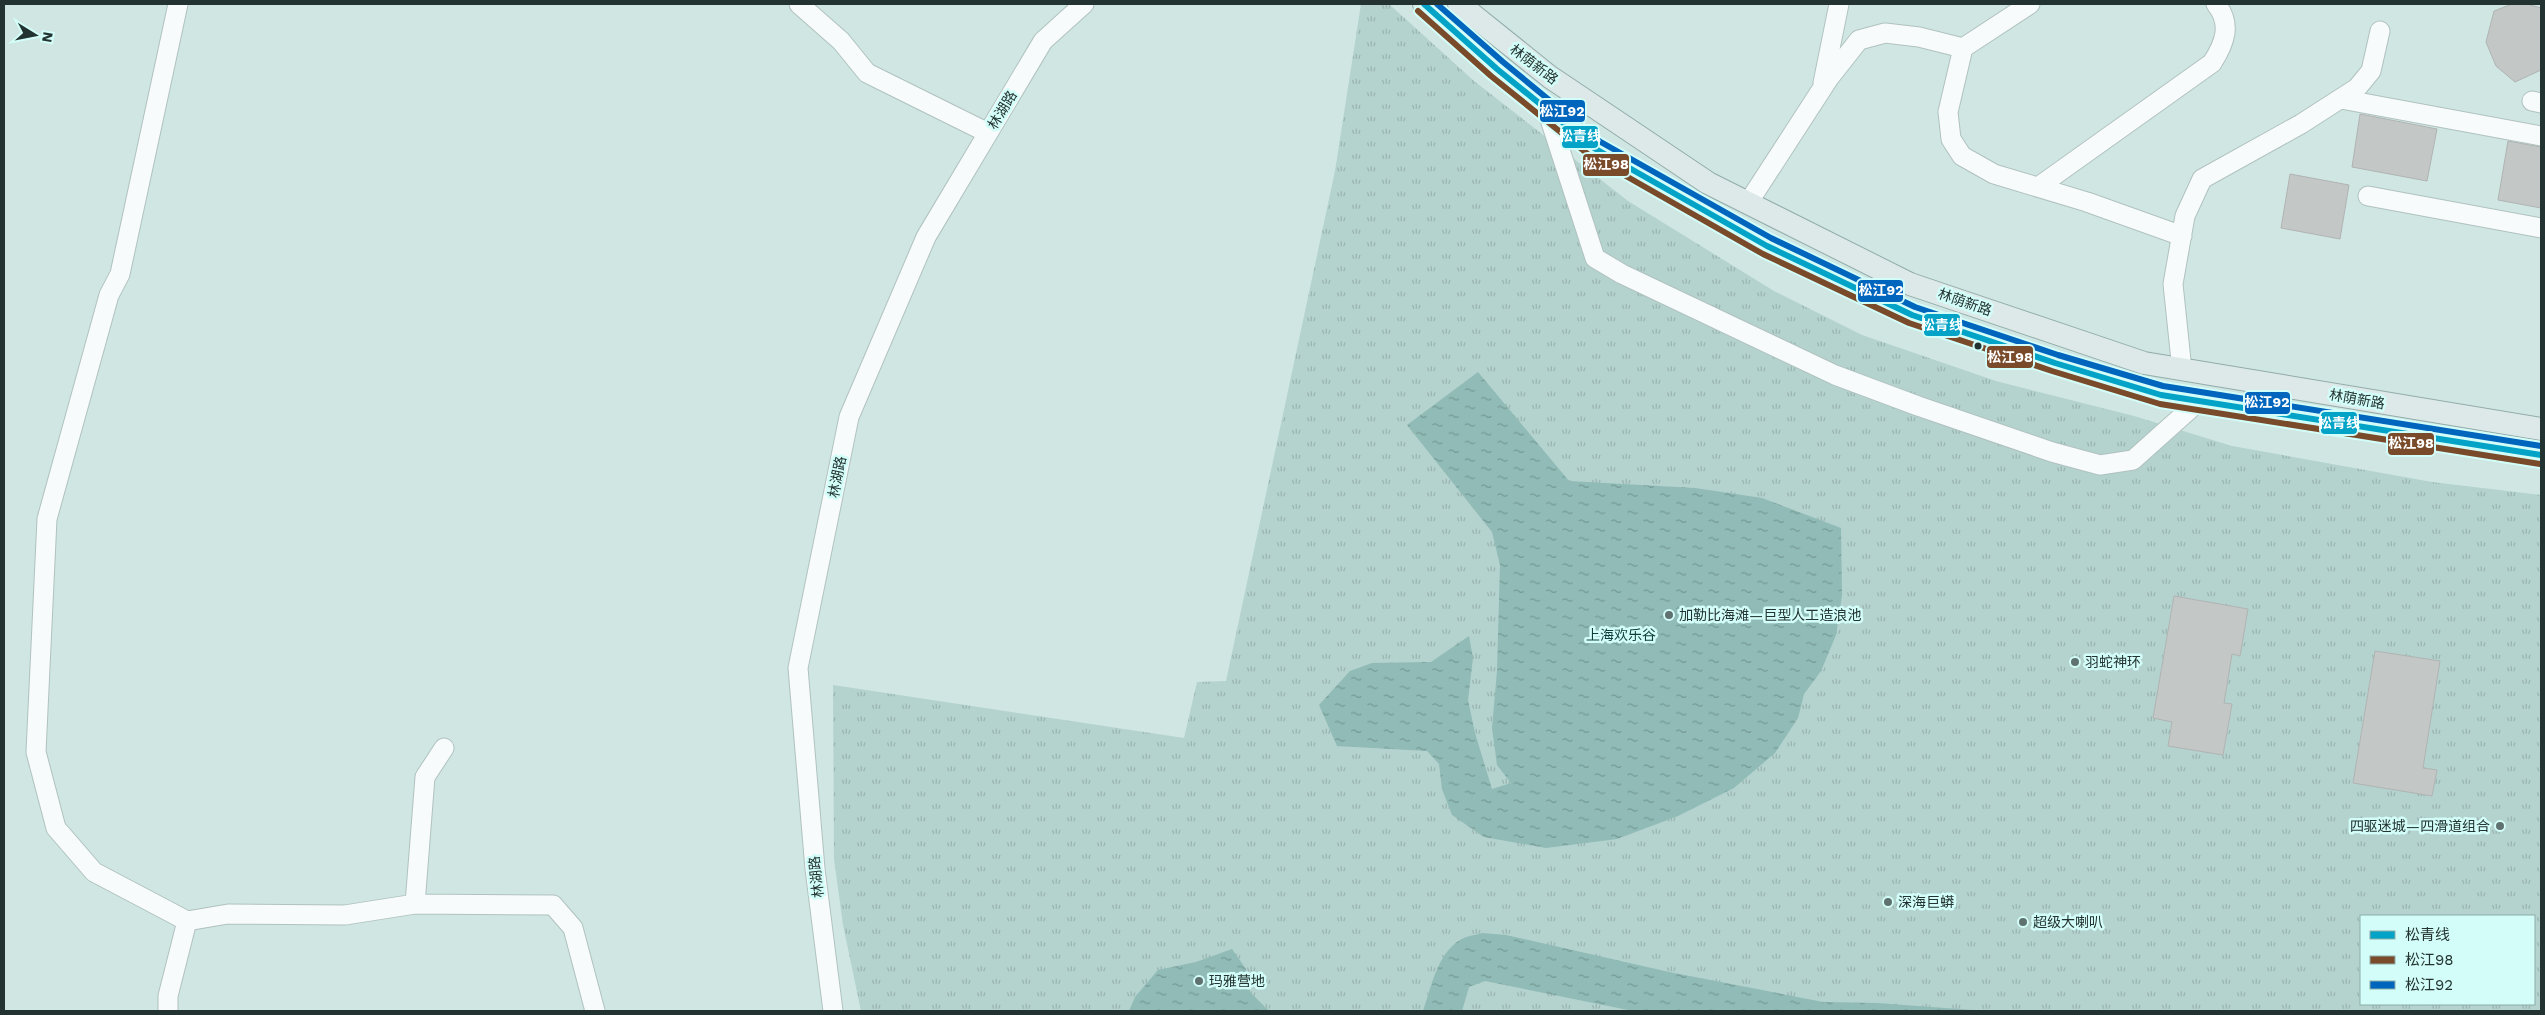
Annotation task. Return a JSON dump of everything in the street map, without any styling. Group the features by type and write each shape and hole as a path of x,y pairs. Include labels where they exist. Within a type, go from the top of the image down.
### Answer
{"main road":[{"name":"林荫新路","path":"1424,4 1497,69 1594,148 1767,246 1912,314 2073,368 2161,395 2541,455"},
{"name":"林荫新路","path":"1459,4 1550,76 1708,183 1910,284 2144,362 2182,370 2541,429"}],"street":[{"path":"178,4 120,274 109,296 47,518 36,752 56,828 94,872 187,921 228,914 345,915 415,904 553,905 573,928 595,1011"},
{"path":"799,4 841,41 867,73 988,133"},
{"name":"林湖路","path":"833,1011 815,869 798,668 848,417 926,238 1043,41 1084,4"},
{"path":"1821,90 1839,4"},
{"path":"2030,4 1963,48 1948,112 1951,139 1962,156 1986,170 2087,202 2182,236"},
{"path":"2038,187 2212,63 2225,43 2224,14 2216,4"},
{"path":"2182,370 2173,284 2185,216 2202,179 2301,124 2357,88 2371,71 2380,31"},
{"path":"1748,203 1821,90 1859,40 1885,33 1919,36 1963,48"},
{"path":"2341,98 2541,136"},
{"path":"1546,110 1595,258 1622,274 1835,375 2052,452 2100,465 2132,460 2199,401"},
{"path":"2368,196 2541,228"},
{"path":"415,904 425,777 444,748"},
{"path":"168,1011 168,996 187,921"}],"green space":[{"name":"上海欢乐谷","path":"1361,4 1389,4 1474,81 1628,201 1774,291 1862,335 1996,381 2134,416 2232,446 2432,482 2541,495 2541,1011 861,1011 843,925 834,859 833,685 1184,738 1197,682 1226,681 1335,171"}],"water":[{"name":"加勒比海滩—巨型人工造浪池","path":"1478,372 1569,481 1695,488 1762,498 1841,528 1842,595 1836,635 1821,671 1804,694 1798,718 1775,753 1734,788 1678,816 1617,839 1546,848 1484,837 1452,815 1442,789 1439,764 1427,751 1337,746 1319,705 1350,671 1372,663 1431,662 1469,636 1473,658 1468,700 1475,733 1492,789 1511,783 1497,765 1492,728 1497,671 1500,565 1492,532 1407,425"},
{"path":"1482,933 1506,935 1669,972 1823,1002 1877,1003 1986,1011 1633,1011 1485,981 1469,987 1462,1011 1423,1011 1440,963 1452,946 1460,940"},
{"name":"玛雅营地","path":"1232,949 1246,969 1250,992 1269,1011 1129,1011 1135,997 1158,970 1196,962"}],"building":[{"path":"2512,4 2527,4 2541,8 2541,70 2515,82 2496,66 2486,42 2494,11"},
{"path":"2360,114 2437,129 2427,181 2352,167"},
{"path":"2508,141 2541,147 2541,208 2498,200"},
{"path":"2290,174 2349,185 2340,239 2281,228"},
{"path":"2174,596 2248,609 2240,656 2232,654 2224,703 2232,704 2223,755 2168,746 2172,722 2153,718"},
{"path":"2375,651 2440,661 2423,768 2437,770 2432,796 2353,783"}],"transit line":[{"name":"松青线","path":"1424,4 1497,69 1594,148 1767,246 1912,315 2055,363 2161,395 2541,455"},
{"name":"松江92","path":"1437,4 1503,62 1599,141 1771,238 1915,307 2058,355 2163,386 2541,446"},
{"name":"松江98","path":"1418,11 1491,76 1589,155 1763,254 1909,323 2052,371 2160,404 2540,464"}],"place":[{"name":"加勒比海滩—巨型人工造浪池","path":"1669,615"},
{"name":"羽蛇神环","path":"2075,662"},
{"name":"四驱迷城—四滑道组合","path":"2500,826"},
{"name":"深海巨蟒","path":"1888,902"},
{"name":"超级大喇叭","path":"2023,922"},
{"name":"玛雅营地","path":"1199,981"}]}
